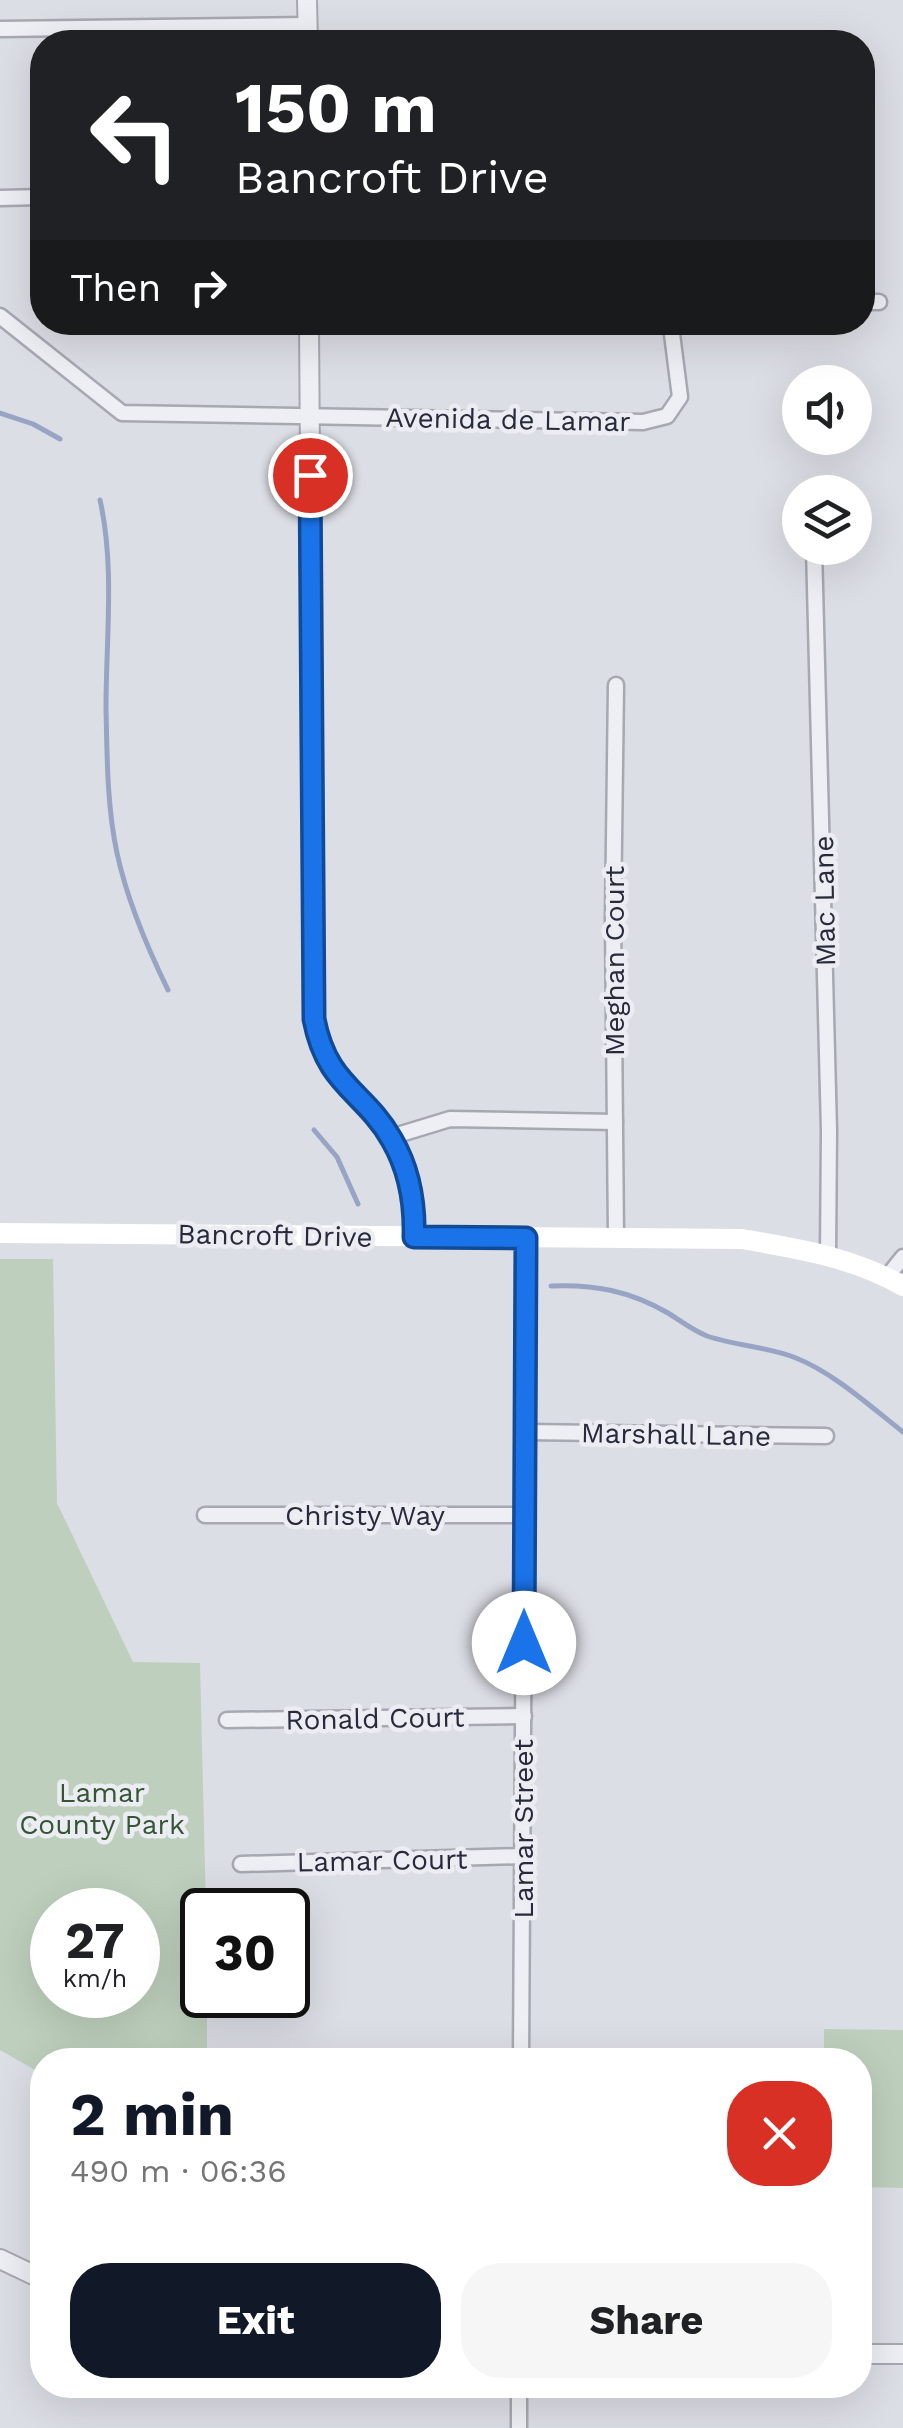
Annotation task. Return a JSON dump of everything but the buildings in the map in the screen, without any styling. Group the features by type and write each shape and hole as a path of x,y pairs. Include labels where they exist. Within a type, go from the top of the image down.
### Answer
{"main road":[{"name":"Bancroft Drive","path":"0,1233 742,1239 828,1254 895,1281"}],"street":[{"path":"308,0 308,30"},
{"path":"0,29 62,30"},
{"path":"0,198 30,197"},
{"path":"0,316 122,413 310,415"},
{"path":"310,335 314,1019 318,1043 330,1068 391,1137 406,1170 414,1237"},
{"name":"Avenida de Lamar","path":"310,415 652,422 667,416 680,396 672,335"},
{"name":"Mac Lane","path":"814,565 828,1090 828,1254"},
{"name":"Meghan Court","path":"616,685 616,1238"},
{"path":"391,1137 450,1119 615,1122"},
{"name":"Lamar Street","path":"521,2048 526,1238"},
{"path":"895,1281 903,1257"},
{"name":"Marshall Lane","path":"526,1432 826,1436"},
{"name":"Christy Way","path":"205,1516 525,1516"},
{"name":"Ronald Court","path":"226,1720 524,1716"},
{"name":"Lamar Court","path":"241,1864 523,1856"},
{"path":"0,2259 30,2273"},
{"path":"872,2354 903,2354"},
{"path":"518,2398 519,2428"}],"green space":[{"name":"Lamar County Park","path":"0,1259 53,1259 57,1503 133,1662 200,1663 205,1888 180,1888 180,2018 207,2018 207,2048 30,2048 30,2067 0,2050"},
{"path":"824,2029 903,2030 903,2188 872,2187 872,2048 824,2048"}],"waterway":[{"path":"0,413 33,424 60,439"},
{"path":"100,500 108,577 106,707 111,818 126,888 168,990"},
{"path":"314,1130 337,1157 358,1204"},
{"path":"551,1286 582,1286 626,1294 654,1305 707,1336 796,1358 838,1381 903,1432"}],"route":[{"path":"310,475 311,918 318,1043 330,1068 391,1137 406,1170 414,1237 526,1238 524,1643"}]}
